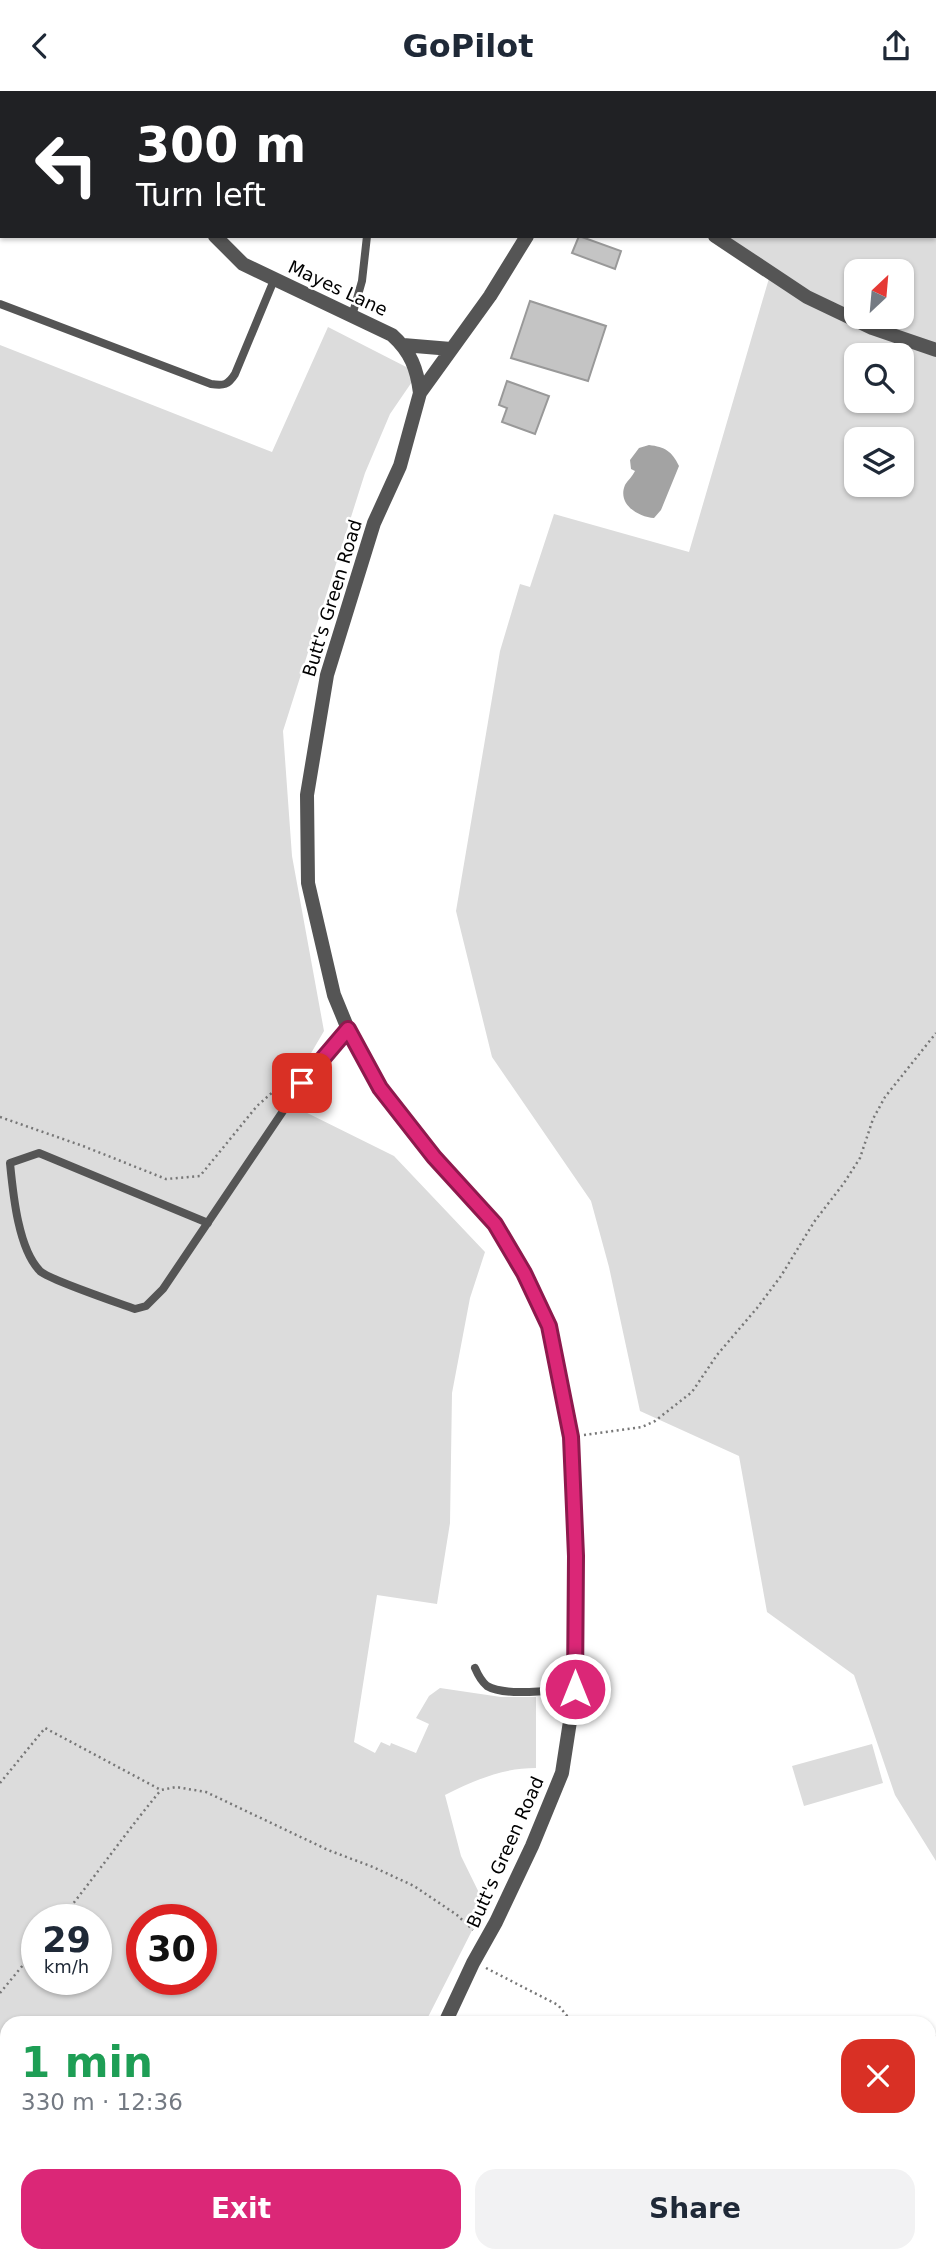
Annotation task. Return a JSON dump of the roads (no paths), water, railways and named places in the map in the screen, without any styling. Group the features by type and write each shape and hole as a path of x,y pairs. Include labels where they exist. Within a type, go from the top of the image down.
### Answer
{"street":[{"name":"Mayes Lane","path":"217,238 243,264 392,335 403,345"},
{"path":"421,393 490,296 526,238"},
{"path":"718,238 807,297 872,328 936,350"},
{"path":"403,345 451,349"},
{"path":"403,345 415,365 421,393"},
{"name":"Butt's Green Road","path":"421,393 400,465 374,523 327,675 307,795 308,883 334,995 348,1029 380,1088 434,1157 495,1224 524,1273 549,1326 571,1437 576,1556 575,1689 562,1773 532,1846 448,2016"}],"lane":[{"path":"352,316 362,281 367,238"},
{"path":"0,304 221,386 228,383 235,374 274,280"},
{"path":"208,1223 39,1153 10,1163 21,1232 30,1258 41,1273 135,1309 146,1306 163,1289 208,1223 302,1083 348,1029"},
{"path":"475,1668 480,1679 494,1689 575,1689"}]}
